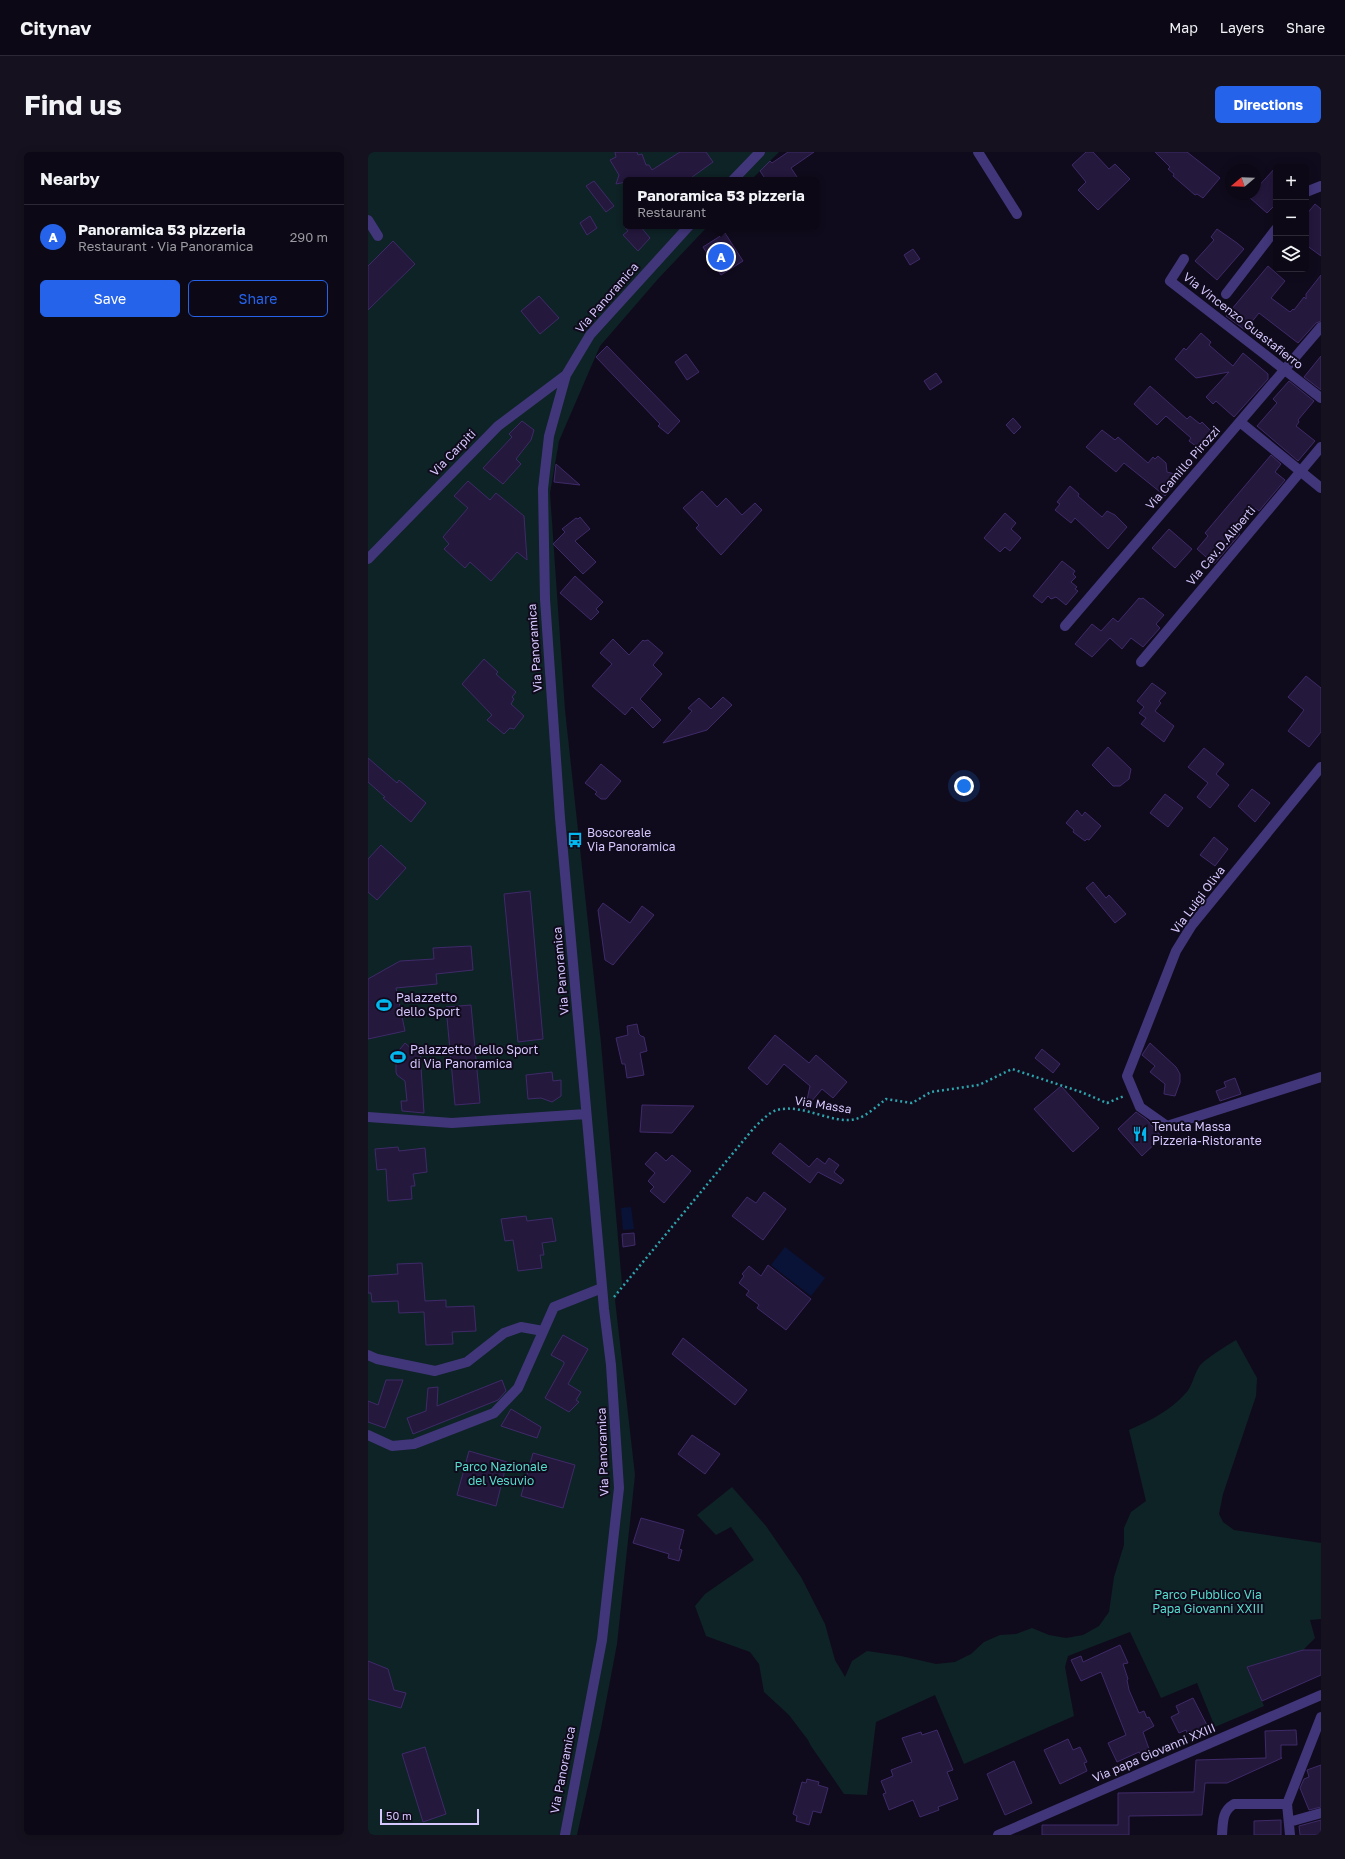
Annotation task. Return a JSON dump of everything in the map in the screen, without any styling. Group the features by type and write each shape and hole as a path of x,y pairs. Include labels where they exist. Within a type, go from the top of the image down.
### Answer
{"street":[{"path":"736,177 760,152"},
{"path":"978,152 1017,214"},
{"path":"1309,191 1321,186"},
{"path":"368,220 378,236"},
{"name":"Via Panoramica","path":"565,1835 602,1640 619,1488 611,1365 602,1288 560,818 545,599 543,489 549,436 566,375 590,335 686,229"},
{"path":"1226,294 1273,233"},
{"name":"Via Vincenzo Guastafierro","path":"1184,259 1170,281 1321,398"},
{"name":"Via Camillo Pirozzi","path":"1065,626 1321,327"},
{"name":"Via Carpiti","path":"368,559 498,426 566,375"},
{"path":"1240,422 1321,488"},
{"name":"Via Cav.D.Aliberti","path":"1141,662 1321,447"},
{"name":"Via Luigi Oliva","path":"1321,767 1192,925 1176,951 1127,1076 1140,1107 1167,1126 1321,1077"},
{"path":"368,1117 452,1123 586,1114"},
{"path":"368,1435 392,1446 414,1444 494,1413 518,1388 554,1307 602,1288"},
{"path":"368,1355 377,1359 435,1371 468,1362 504,1333 521,1327 543,1331"},
{"name":"Via papa Giovanni XXIII","path":"998,1835 1321,1695"},
{"path":"1290,1835 1287,1804 1321,1717"},
{"path":"1222,1835 1223,1817 1227,1808 1234,1804 1287,1804"},
{"path":"1289,1822 1321,1813"}],"path":[{"name":"Via Massa","path":"604,1309 753,1129 775,1110 792,1108 840,1119 855,1119 869,1112 886,1099 912,1103 931,1092 979,1085 1012,1069 1081,1092 1107,1103 1133,1091"}],"green space":[{"name":"Parco Nazionale del Vesuvio","path":"368,152 779,152 754,177 623,177 623,229 705,229 658,279 600,346 559,441 550,493 565,710 601,1043 622,1284 615,1300 635,1475 617,1644 601,1728 577,1835 368,1835"},
{"name":"Parco Pubblico Via Papa Giovanni XXIII","path":"1236,1340 1257,1378 1256,1396 1223,1494 1219,1514 1223,1522 1234,1530 1321,1543 1321,1619 1310,1620 1315,1638 1303,1650 1247,1667 1264,1706 1215,1727 1197,1683 1161,1698 1130,1632 1068,1656 1065,1667 1074,1716 964,1764 935,1695 876,1722 867,1795 844,1794 808,1740 789,1715 764,1692 759,1664 750,1652 706,1636 695,1606 705,1594 754,1560 731,1527 716,1535 697,1515 732,1487 766,1526 801,1577 825,1624 835,1660 845,1677 852,1661 867,1651 901,1656 936,1664 955,1662 971,1654 984,1642 1000,1635 1016,1634 1032,1628 1049,1635 1066,1638 1083,1635 1099,1626 1109,1612 1114,1577 1124,1545 1124,1528 1131,1512 1146,1501 1129,1430 1152,1419 1173,1406 1188,1391 1201,1364"}],"water":[{"path":"631,1207 634,1229 623,1230 621,1208"},
{"path":"785,1247 825,1278 811,1296 771,1265"}],"building":[{"path":"615,152 637,152 638,155 642,154 646,165 649,165 652,170 680,152 706,152 713,162 692,177 623,177 623,183 616,184 619,175 610,160 616,157"},
{"path":"788,152 814,152 791,168 797,177 764,177 760,171 770,161 772,163"},
{"path":"1086,152 1093,152 1109,169 1115,164 1130,179 1098,210 1078,190 1086,182 1072,165"},
{"path":"1155,152 1187,152 1220,178 1203,198 1197,194 1195,195 1173,176 1174,174 1168,169 1170,167"},
{"path":"1273,170 1273,207 1267,213 1252,200 1261,200 1261,183"},
{"path":"594,181 614,206 606,212 586,186"},
{"path":"1315,204 1321,209 1321,256 1309,247 1309,211"},
{"path":"590,216 597,228 587,235 580,223"},
{"path":"626,229 642,229 650,238 638,251 623,235 628,231"},
{"path":"1217,229 1244,249 1217,280 1195,261 1214,240 1211,237"},
{"path":"725,233 743,261 721,275 703,247"},
{"path":"393,241 415,264 368,310 368,266"},
{"path":"913,249 920,259 910,265 904,255"},
{"path":"1268,266 1285,281 1271,298 1290,312 1293,309 1294,310 1304,297 1306,299 1306,294 1321,275 1321,321 1316,323 1298,343 1259,313 1245,330 1226,316"},
{"path":"539,296 559,318 540,334 521,311"},
{"path":"1201,333 1211,342 1209,345 1233,366 1243,353 1268,374 1268,379 1234,417 1216,401 1213,404 1206,397 1229,372 1196,378 1175,359 1184,348 1186,350"},
{"path":"607,346 680,421 668,434 658,426 660,424 596,357"},
{"path":"686,354 699,372 687,380 675,362"},
{"path":"1321,356 1321,390 1304,377"},
{"path":"936,373 942,382 930,390 924,381"},
{"path":"1289,381 1314,401 1298,420 1299,422 1296,426 1315,441 1298,461 1257,426 1277,403 1273,399"},
{"path":"1150,386 1187,419 1190,416 1200,424 1202,422 1211,431 1197,447 1189,441 1191,438 1166,416 1157,425 1134,404"},
{"path":"1013,418 1021,427 1014,434 1006,425"},
{"path":"522,421 534,430 531,440 516,459 521,464 503,484 483,468 512,437 509,434"},
{"path":"1102,430 1115,440 1118,437 1148,463 1153,457 1155,459 1158,456 1166,463 1167,472 1182,476 1172,484 1173,487 1165,496 1124,463 1116,472 1086,447"},
{"path":"1271,455 1281,464 1275,472 1285,480 1259,511 1255,508 1236,531 1240,534 1214,564 1197,549 1208,536 1205,533"},
{"path":"556,464 580,485 554,482"},
{"path":"468,481 490,500 496,493 524,516 527,560 517,552 491,581 470,562 465,568 444,549 449,544 443,537 468,508 454,496"},
{"path":"1070,486 1079,494 1078,496 1102,517 1107,511 1115,515 1127,527 1108,549 1075,518 1071,523 1055,510 1060,504 1057,502"},
{"path":"702,491 717,507 726,498 742,515 755,503 762,510 721,555 696,528 699,525 683,508"},
{"path":"1005,513 1016,523 1011,529 1021,538 1010,551 1005,547 1000,552 984,538"},
{"path":"580,517 590,529 575,541 596,562 583,574 553,544 565,532 562,529 576,518 578,519"},
{"path":"1169,529 1192,549 1175,568 1152,548"},
{"path":"1062,561 1075,571 1073,574 1076,577 1071,582 1077,587 1075,589 1078,591 1066,605 1056,597 1051,599 1048,596 1042,603 1033,596"},
{"path":"575,576 603,602 596,609 599,612 591,620 560,593"},
{"path":"1139,598 1143,598 1164,615 1156,624 1160,628 1143,647 1131,638 1122,649 1110,638 1092,657 1075,644 1092,624 1101,631 1113,618 1118,622"},
{"path":"613,639 629,655 643,640 648,640 663,653 653,665 662,674 640,699 661,720 653,728 632,707 625,715 592,686 612,664 600,653"},
{"path":"484,659 498,672 496,674 516,692 512,697 514,699 511,704 524,716 514,729 510,728 504,734 487,720 492,715 462,684"},
{"path":"1306,676 1321,688 1321,732 1309,747 1288,731 1304,710 1288,697"},
{"path":"1152,683 1166,693 1159,701 1161,703 1155,711 1174,726 1164,742 1141,724 1146,718 1139,713 1144,707 1137,701"},
{"path":"723,697 732,705 707,730 663,743 692,711 688,708 699,698 711,709"},
{"path":"1108,747 1131,769 1129,779 1120,786 1113,786 1092,765"},
{"path":"1204,748 1224,764 1216,774 1229,785 1210,808 1197,797 1208,783 1188,767"},
{"path":"368,758 397,783 399,780 426,803 411,822 383,798 385,797 368,782"},
{"path":"601,764 621,781 606,799 601,799 595,794 597,792 585,783"},
{"path":"1252,789 1270,803 1255,822 1238,806"},
{"path":"1165,794 1183,808 1168,827 1150,813"},
{"path":"1077,810 1082,816 1085,812 1101,826 1089,840 1087,839 1085,841 1073,832 1074,830 1066,823"},
{"path":"1214,837 1228,849 1215,866 1200,855"},
{"path":"381,845 406,868 377,900 368,892 368,859"},
{"path":"1093,882 1106,898 1109,895 1126,914 1115,923 1086,888"},
{"path":"530,891 543,1039 518,1042 504,894"},
{"path":"603,903 630,923 642,906 654,915 613,965 605,960 598,910"},
{"path":"471,946 473,970 436,974 437,984 396,988 405,1031 368,1039 368,979 400,961 434,959 433,948"},
{"path":"471,1005 480,1103 455,1105 446,1007"},
{"path":"637,1024 639,1034 644,1037 647,1051 640,1053 644,1075 627,1078 625,1064 622,1064 616,1038 628,1035 627,1026"},
{"path":"775,1035 809,1063 816,1055 847,1082 833,1098 822,1089 805,1109 810,1086 784,1064 767,1085 748,1068"},
{"path":"405,1043 415,1052 420,1052 424,1113 402,1111 401,1101 407,1101 405,1081 397,1075 396,1072 396,1054"},
{"path":"1150,1043 1176,1067 1180,1074 1180,1082 1175,1096 1164,1094 1165,1084 1150,1072 1155,1066 1142,1055"},
{"path":"1042,1049 1060,1064 1053,1073 1035,1058"},
{"path":"552,1072 553,1081 561,1080 561,1096 552,1102 541,1098 528,1099 526,1075"},
{"path":"1235,1078 1241,1094 1220,1101 1216,1091 1226,1087 1224,1082"},
{"path":"1061,1086 1099,1128 1073,1152 1034,1109"},
{"path":"642,1105 694,1106 672,1133 640,1132"},
{"path":"1136,1112 1146,1119 1162,1137 1142,1156 1118,1129"},
{"path":"780,1143 809,1167 817,1158 825,1164 829,1158 839,1165 834,1172 844,1180 841,1184 818,1172 810,1183 772,1153"},
{"path":"398,1147 399,1151 425,1148 427,1172 413,1174 415,1186 411,1186 412,1199 388,1201 386,1169 377,1170 375,1149"},
{"path":"656,1152 666,1161 672,1155 691,1171 664,1203 650,1191 654,1187 648,1181 655,1173 645,1164"},
{"path":"764,1192 786,1209 763,1240 732,1216 747,1197 756,1203"},
{"path":"526,1216 527,1221 552,1218 556,1241 542,1243 544,1255 540,1255 542,1268 518,1271 513,1240 505,1241 501,1219"},
{"path":"634,1233 635,1245 623,1247 622,1234"},
{"path":"422,1263 425,1301 446,1300 446,1307 474,1306 476,1331 452,1332 453,1344 426,1345 424,1312 399,1313 398,1301 372,1302 371,1293 368,1293 368,1276 398,1274 397,1264"},
{"path":"768,1265 811,1299 786,1330 757,1308 759,1305 746,1295 749,1291 739,1283 744,1276 742,1274 749,1266 761,1276"},
{"path":"563,1335 588,1349 568,1384 581,1392 576,1400 579,1402 569,1412 545,1398 564,1364 564,1362 551,1355"},
{"path":"683,1338 747,1390 735,1405 672,1354"},
{"path":"386,1380 403,1380 385,1428 368,1422 368,1401 378,1405"},
{"path":"502,1380 506,1391 498,1400 413,1434 407,1418 426,1411 428,1388 438,1387 437,1406"},
{"path":"511,1409 541,1427 537,1438 501,1426"},
{"path":"692,1435 720,1454 705,1474 678,1454"},
{"path":"469,1451 507,1462 496,1506 457,1495"},
{"path":"533,1453 575,1465 563,1508 521,1496"},
{"path":"641,1518 684,1530 679,1549 682,1550 679,1561 668,1558 669,1554 633,1543"},
{"path":"1120,1645 1128,1663 1123,1664 1128,1679 1129,1690 1139,1713 1144,1711 1147,1718 1149,1717 1154,1726 1143,1732 1149,1749 1140,1754 1139,1752 1117,1762 1108,1743 1126,1735 1101,1672 1081,1681 1071,1660 1081,1656 1083,1662"},
{"path":"1303,1650 1321,1650 1321,1675 1262,1701 1247,1667"},
{"path":"368,1661 388,1669 394,1690 406,1693 401,1708 368,1699"},
{"path":"1193,1698 1210,1731 1200,1737 1197,1730 1188,1735 1186,1730 1179,1733 1171,1717 1179,1713 1176,1706"},
{"path":"937,1730 953,1770 947,1772 958,1799 938,1807 939,1810 920,1817 913,1800 889,1810 883,1794 886,1793 881,1781 893,1776 891,1770 912,1762 902,1738 921,1732 922,1735"},
{"path":"1296,1730 1297,1745 1281,1745 1282,1758 1227,1783 1205,1783 1202,1815 1129,1816 1129,1835 1042,1835 1042,1825 1118,1825 1118,1793 1194,1792 1196,1760 1266,1758 1265,1731"},
{"path":"1068,1739 1073,1750 1080,1747 1087,1762 1084,1763 1087,1771 1060,1784 1044,1750"},
{"path":"425,1747 446,1814 423,1822 402,1754"},
{"path":"1014,1761 1032,1803 1005,1815 987,1774"},
{"path":"1321,1765 1321,1807 1309,1810 1300,1788 1304,1779 1309,1777 1307,1770"},
{"path":"807,1779 819,1782 818,1785 828,1788 821,1813 813,1811 809,1825 796,1821 797,1816 793,1814 802,1782 806,1783"},
{"path":"1281,1820 1281,1835 1254,1835 1254,1821"},
{"path":"1321,1820 1321,1835 1300,1835 1299,1826"}],"place":[{"name":"Panoramica 53 pizzeria","path":"721,257"},
{"name":"Boscoreale Via Panoramica","path":"575,840"},
{"name":"Palazzetto dello Sport","path":"384,1005"},
{"name":"Palazzetto dello Sport di Via Panoramica","path":"398,1057"},
{"name":"Tenuta Massa Pizzeria-Ristorante","path":"1140,1134"}]}
